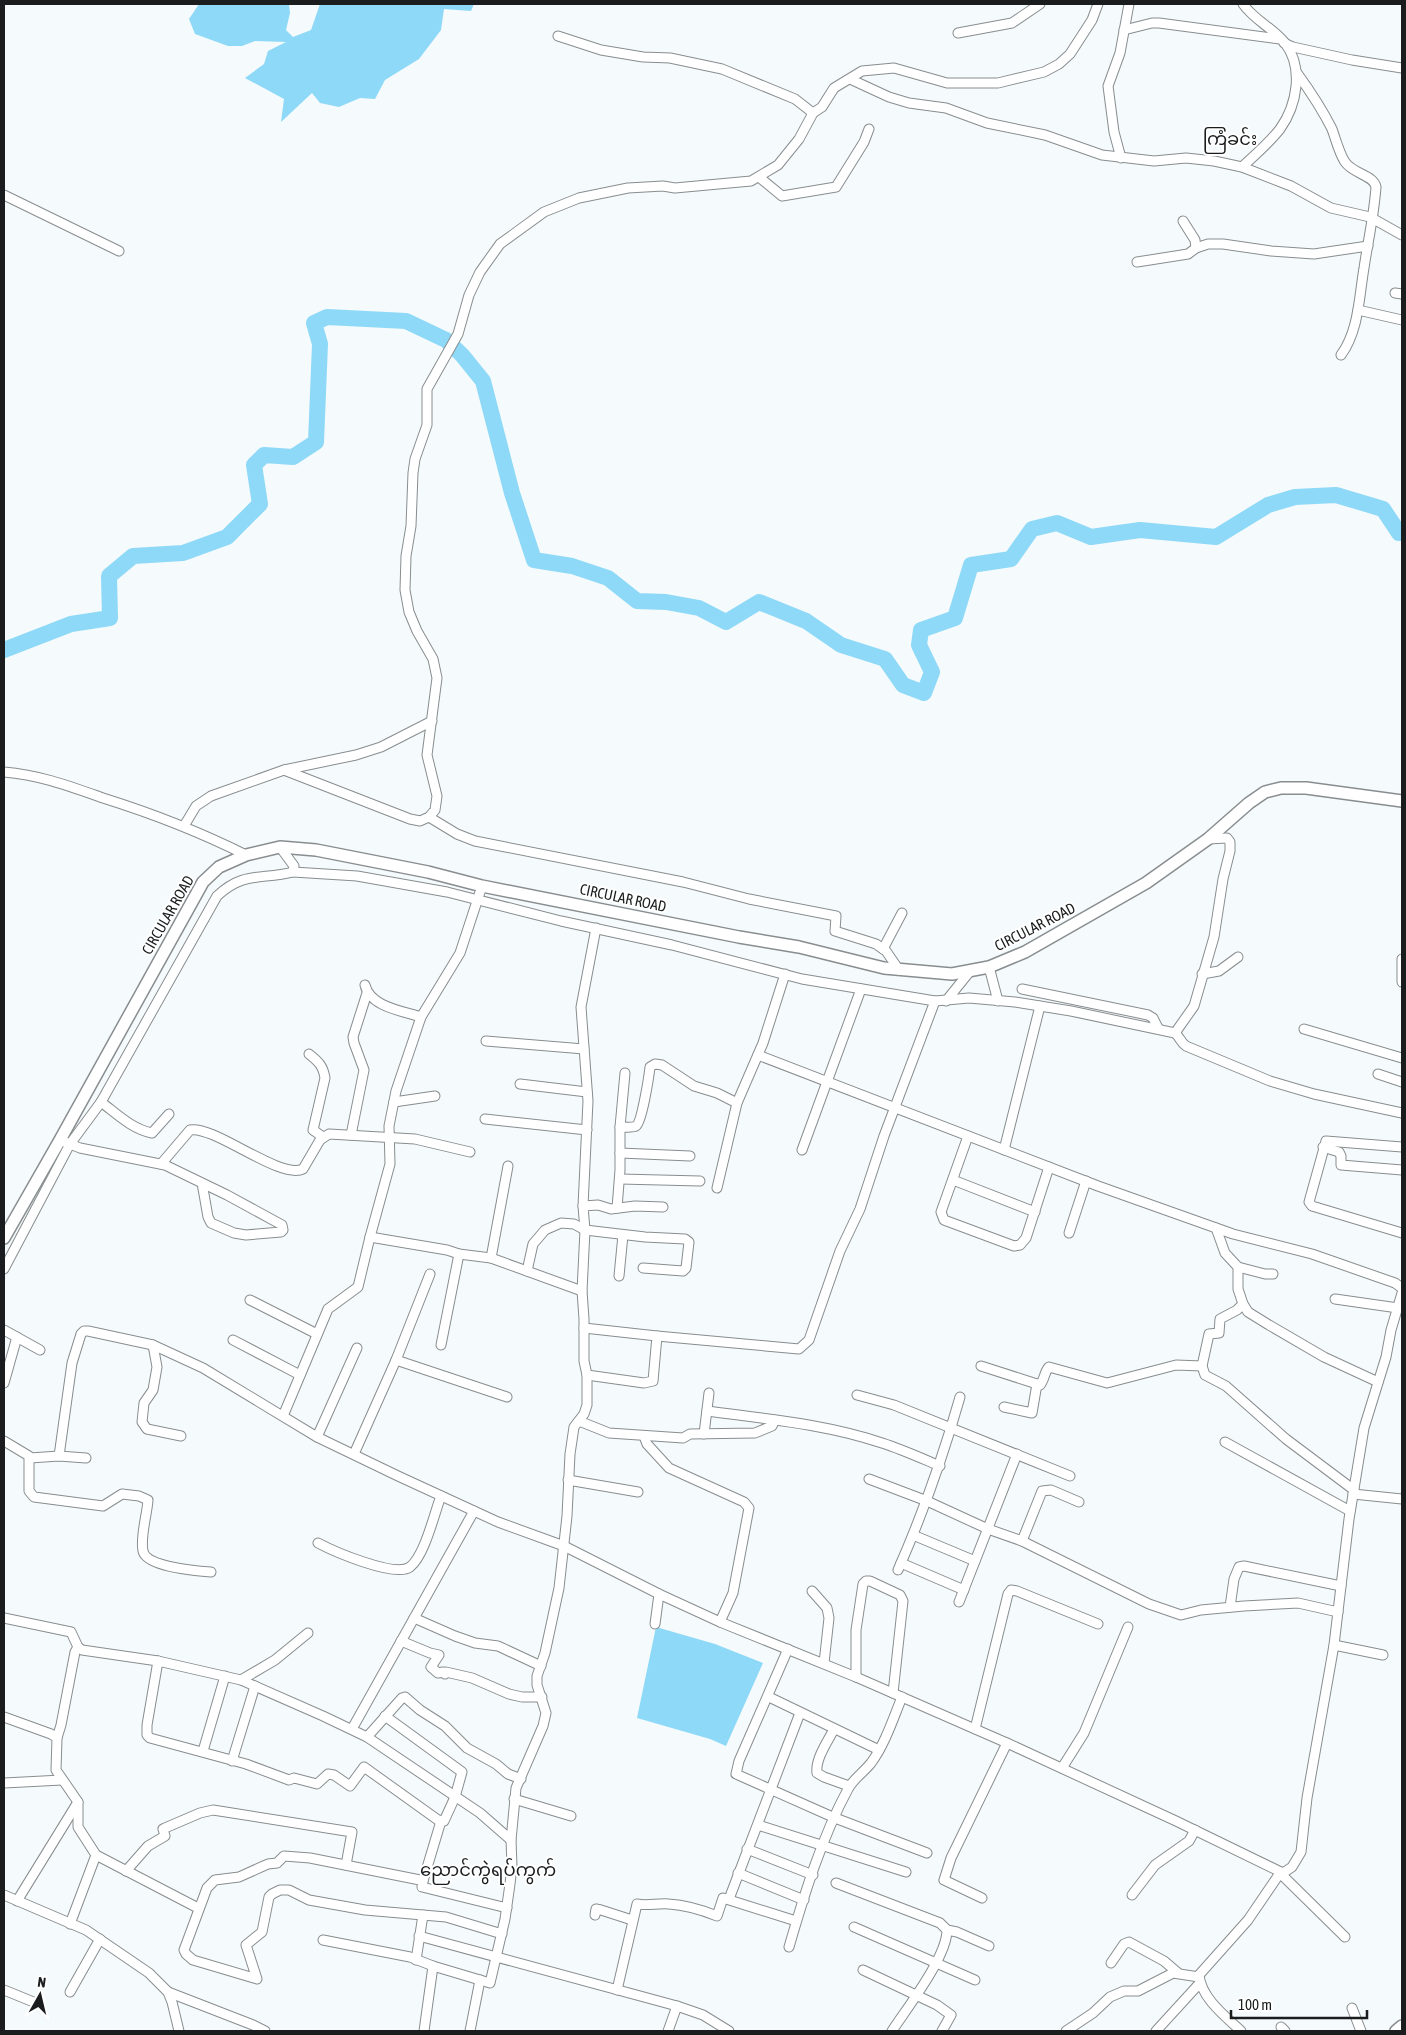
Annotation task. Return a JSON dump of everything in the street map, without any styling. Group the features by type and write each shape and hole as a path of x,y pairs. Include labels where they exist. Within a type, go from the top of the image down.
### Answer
{"main road":[{"name":"CIRCULAR ROAD","path":"4,1238 65,1142 203,882 219,867 246,854 280,847 316,850 428,872 482,886 739,937 799,947 884,968 952,974 990,967 1025,952 1146,883 1208,839 1249,803 1266,792 1282,788 1306,788 1402,801"},
{"path":"1396,2031 1402,2026"}],"street":[{"path":"284,770 410,819 420,820 429,817 435,810 437,796 427,755 437,678 433,659 417,631 409,612 404,590 406,556 411,526 415,459 427,425 427,389 458,334 468,295 480,272 500,244 544,212 579,198 611,191 663,186 675,188 707,186 751,181 778,165 790,153 813,113 822,108 834,88 862,71 894,68 947,83 998,83 1044,72 1059,64 1070,54 1092,20 1098,4"},
{"path":"1121,158 1114,132 1108,86 1120,53 1129,4"},
{"path":"1243,4 1249,12 1282,41 1293,57 1297,73 1328,122 1344,160 1351,170 1376,182 1373,219 1358,310 1353,328 1341,355"},
{"path":"958,33 1012,23 1037,5"},
{"path":"1124,30 1152,23 1160,23 1282,41 1337,57 1402,68"},
{"path":"558,36 600,50 643,57 670,58 722,69 795,99 813,113"},
{"path":"1242,167 1279,130 1288,116 1295,92 1297,73"},
{"path":"850,79 896,99 946,108 987,123 1045,136 1087,148 1102,155 1154,161 1186,158 1242,167 1285,183 1330,208 1358,213 1373,219 1402,235"},
{"path":"759,177 782,196 836,187 864,142 869,129"},
{"path":"4,195 119,251"},
{"path":"1183,221 1195,240 1196,248"},
{"path":"1137,262 1188,254 1196,248 1208,244 1314,254 1368,246"},
{"path":"1358,310 1402,320"},
{"path":"184,826 196,806 211,796 284,770 381,748 432,721"},
{"path":"4,772 26,774 54,781 184,826 246,854"},
{"path":"429,817 457,834 475,841 673,880 749,899 836,916 835,931 876,944 883,949 899,970"},
{"path":"1175,1033 1194,1006 1214,937 1230,842 1227,838 1208,839"},
{"path":"280,847 294,866 293,872"},
{"path":"4,1269 65,1142 101,1102 217,896 228,886 240,880 293,872 357,876 477,899 560,921 596,928 802,979 935,1001 970,998 1040,1006 1158,1028 1175,1033 1186,1046 1270,1081 1314,1094 1402,1113"},
{"path":"283,1416 328,1309 358,1286 390,1164 389,1126 394,1102 421,1017 460,953 482,886"},
{"path":"883,949 902,912"},
{"path":"323,1940 402,1955 490,1983 507,1908 512,1866 511,1840 516,1788 543,1726 546,1713 537,1685 537,1676 559,1588 574,1428 587,1405 582,1291 587,1092 581,1007 596,928"},
{"path":"1202,974 1219,971 1238,957"},
{"path":"1402,959 1402,982"},
{"path":"990,967 998,1001"},
{"path":"946,1001 972,970"},
{"path":"717,1188 737,1103 758,1055 785,974"},
{"path":"350,1135 364,1070 354,1044 353,1036 366,989 372,998 386,1006 421,1017"},
{"path":"802,1150 861,989"},
{"path":"1022,989 1148,1015 1153,1018 1158,1028"},
{"path":"584,1328 799,1349 804,1345 809,1340 840,1251 860,1209 935,1001"},
{"path":"1004,1150 1040,1006"},
{"path":"1304,1029 1402,1058"},
{"path":"486,1041 584,1049"},
{"path":"310,1054 322,1063 324,1071 312,1130 323,1137"},
{"path":"758,1055 1086,1181 1233,1234 1312,1254 1395,1283 1402,1288"},
{"path":"620,1127 634,1127 638,1123 646,1098 650,1067 655,1064 662,1065 694,1086 717,1093 737,1103"},
{"path":"617,1208 624,1073"},
{"path":"1378,1074 1402,1082"},
{"path":"520,1084 587,1092"},
{"path":"394,1102 434,1096"},
{"path":"101,1102 132,1126 152,1133 169,1114"},
{"path":"485,1119 587,1130"},
{"path":"160,1164 190,1130 194,1129 210,1134 285,1168 300,1171 323,1137 329,1134 415,1139 470,1152"},
{"path":"968,1136 941,1212 944,1220 1014,1246 1020,1245 1026,1238 1049,1167"},
{"path":"1402,1147 1325,1141 1310,1203 1312,1206 1402,1233"},
{"path":"65,1142 80,1148 160,1164 202,1183 282,1225 283,1230 281,1232 246,1235 234,1233 211,1223 202,1183"},
{"path":"1324,1147 1339,1152 1341,1164 1402,1170"},
{"path":"620,1153 690,1156"},
{"path":"491,1258 508,1166"},
{"path":"620,1179 700,1181"},
{"path":"952,1180 1035,1212"},
{"path":"1070,1233 1086,1181"},
{"path":"583,1206 598,1205 612,1209 636,1206 663,1207"},
{"path":"527,1271 533,1244 545,1230 561,1223 574,1224 585,1230 623,1235 685,1239 689,1242 686,1268 683,1271 644,1268"},
{"path":"1216,1228 1225,1254 1238,1267 1265,1274 1273,1274"},
{"path":"619,1276 623,1235"},
{"path":"370,1237 447,1250 459,1254 491,1258 582,1291"},
{"path":"441,1345 459,1254"},
{"path":"1238,1267 1238,1289 1248,1312 1339,1364 1378,1382"},
{"path":"354,1454 396,1360 430,1274"},
{"path":"1156,2031 1248,1920 1280,1874 1292,1867 1301,1852 1310,1779 1334,1645 1350,1511 1364,1428 1402,1294"},
{"path":"1335,1299 1398,1308"},
{"path":"250,1300 317,1334"},
{"path":"1243,1304 1237,1310 1220,1319 1219,1333 1208,1334 1202,1366 1205,1375 1226,1386 1286,1439 1353,1492 1402,1499"},
{"path":"4,1330 40,1350"},
{"path":"59,1456 72,1363 81,1334 84,1331 88,1331 152,1345 203,1368 317,1437 441,1496 498,1522 564,1546 659,1594 720,1622 824,1663 976,1729 1257,1860 1280,1874 1345,1937"},
{"path":"587,1375 644,1383 653,1381 657,1336"},
{"path":"4,1383 17,1337"},
{"path":"233,1340 300,1375"},
{"path":"152,1345 157,1367 153,1390 144,1403 142,1422 147,1429 181,1436"},
{"path":"317,1437 357,1348"},
{"path":"396,1360 507,1397"},
{"path":"981,1366 1040,1385 1049,1367 1107,1383 1176,1365 1202,1366"},
{"path":"1004,1407 1032,1413 1037,1384"},
{"path":"704,1434 710,1393"},
{"path":"857,1395 894,1405 1070,1476"},
{"path":"960,1398 940,1466 900,1566 964,1590"},
{"path":"707,1411 830,1429 883,1443 940,1466"},
{"path":"579,1421 609,1433 683,1438 690,1434 755,1433 772,1426 775,1420"},
{"path":"644,1436 647,1444 669,1468 744,1502 749,1508 733,1593 720,1622"},
{"path":"4,1441 27,1454 30,1458 29,1491 34,1497 102,1506 122,1494 143,1497 148,1500 142,1549 146,1557 155,1562 173,1567 211,1572"},
{"path":"1225,1442 1350,1511"},
{"path":"959,1602 1017,1454"},
{"path":"30,1458 59,1456 86,1458"},
{"path":"869,1478 927,1501 988,1529 1022,1541 1149,1604 1180,1615 1201,1610 1230,1607 1298,1603 1338,1612"},
{"path":"568,1480 638,1492"},
{"path":"1022,1541 1042,1491 1051,1490 1079,1502"},
{"path":"318,1543 362,1563 401,1570 410,1567 419,1554 441,1496"},
{"path":"352,1729 474,1511"},
{"path":"913,1535 975,1561"},
{"path":"1230,1607 1234,1579 1239,1567 1252,1566 1341,1586"},
{"path":"856,1677 856,1630 863,1584 866,1581 870,1581 900,1595 903,1601 893,1693"},
{"path":"976,1729 1008,1594 1011,1590 1098,1624"},
{"path":"812,1591 827,1608 829,1618 824,1663"},
{"path":"655,1624 659,1594"},
{"path":"4,1618 71,1632 78,1648 82,1650 158,1660 241,1680 255,1686 367,1737 480,1813 511,1840"},
{"path":"414,1618 475,1643 498,1646 540,1666"},
{"path":"1062,1768 1084,1733 1128,1627"},
{"path":"241,1680 275,1660 308,1633"},
{"path":"400,1641 440,1655 431,1668 438,1673 443,1672 445,1674 446,1672 472,1678 509,1694 522,1697 542,1697"},
{"path":"1334,1645 1383,1655"},
{"path":"78,1648 75,1652 57,1738 55,1767 78,1802 78,1827 96,1855 198,1908"},
{"path":"788,1649 769,1697 739,1761 736,1774 835,1818 926,1854"},
{"path":"158,1660 147,1725 147,1735 150,1738 162,1743 203,1751 214,1757 246,1764 289,1780 294,1778 317,1784 328,1774 334,1775 350,1786 364,1768 441,1821"},
{"path":"203,1751 225,1676"},
{"path":"232,1761 255,1686"},
{"path":"769,1697 879,1750"},
{"path":"789,1947 796,1921 823,1846 849,1786 871,1763 879,1750 902,1697"},
{"path":"367,1737 402,1698 409,1698 420,1710 445,1726 467,1748 521,1780"},
{"path":"729,1899 800,1713"},
{"path":"385,1716 462,1772 455,1797 446,1818 441,1821 422,1887 507,1908"},
{"path":"4,1717 54,1735 57,1738"},
{"path":"834,1729 816,1767 818,1773 824,1777 849,1786"},
{"path":"982,1898 944,1880 962,1834 1007,1744"},
{"path":"4,1783 62,1780"},
{"path":"514,1800 570,1816"},
{"path":"17,1901 78,1802"},
{"path":"126,1871 148,1846 166,1836 163,1830 165,1828 200,1813 213,1810 352,1832 346,1866"},
{"path":"758,1824 906,1872"},
{"path":"1132,1896 1156,1865 1190,1841 1195,1830"},
{"path":"747,1849 813,1875"},
{"path":"70,1924 96,1855"},
{"path":"423,1881 310,1858 284,1856 277,1863 268,1864 239,1877 215,1880 207,1888 198,1908 185,1944 186,1954 188,1957 207,1965 256,1979 246,1945 262,1932 269,1897 280,1890 293,1891 309,1900 365,1910 446,1917 502,1934"},
{"path":"738,1873 804,1900"},
{"path":"836,1883 940,1923 947,1930 957,1932 989,1946"},
{"path":"4,1896 100,1939 149,1973 168,1992 180,2031"},
{"path":"617,1990 637,1904 649,1906 675,1904 699,1909 717,1916 723,1898 796,1921"},
{"path":"595,1914 596,1909 632,1920"},
{"path":"416,1960 423,1915"},
{"path":"854,1927 975,1980"},
{"path":"892,2031 936,1962 947,1937 947,1930"},
{"path":"419,1936 677,2006 703,2015 729,2031"},
{"path":"70,1992 100,1939"},
{"path":"1111,1962 1124,1944 1129,1942 1164,1961 1178,1973"},
{"path":"424,2031 432,1966"},
{"path":"862,1970 937,2005 951,2015 942,2031"},
{"path":"1066,2031 1093,2013 1110,1997 1124,1991 1138,1991 1172,1973 1178,1973 1199,1980 1224,2015 1241,2031"},
{"path":"470,2031 480,1980"},
{"path":"4,1990 36,2003"},
{"path":"168,1992 265,2031"},
{"path":"668,2031 677,2006"},
{"path":"1352,2008 1361,2031"}],"water":[{"path":"199,4 289,4 290,13 286,30 293,37 311,30 320,4 474,4 471,11 444,9 441,30 419,59 385,80 375,99 360,98 339,107 320,103 312,93 281,122 284,99 245,78 264,64 268,51 286,42 255,41 242,46 228,46 195,34 189,19"},
{"path":"656,1627 715,1644 763,1663 726,1746 710,1739 637,1718"}],"waterway":[{"path":"4,650 71,624 110,618 109,576 133,556 183,553 227,537 260,504 254,465 264,455 293,457 316,442 320,344 314,323 327,317 406,321 446,340 462,355 483,381 512,493 534,560 572,566 608,578 637,601 666,602 699,608 726,622 759,602 806,621 841,645 885,659 903,685 924,693 932,672 919,645 921,630 955,618 971,565 1011,559 1032,529 1057,523 1091,537 1140,530 1216,537 1268,505 1295,497 1336,495 1383,509 1399,533 1402,533"}],"district":[{"name":"ကြံခင်း","path":"1230,139"},
{"name":"ညောင်ကွဲရပ်ကွက်","path":"488,1870"}]}
